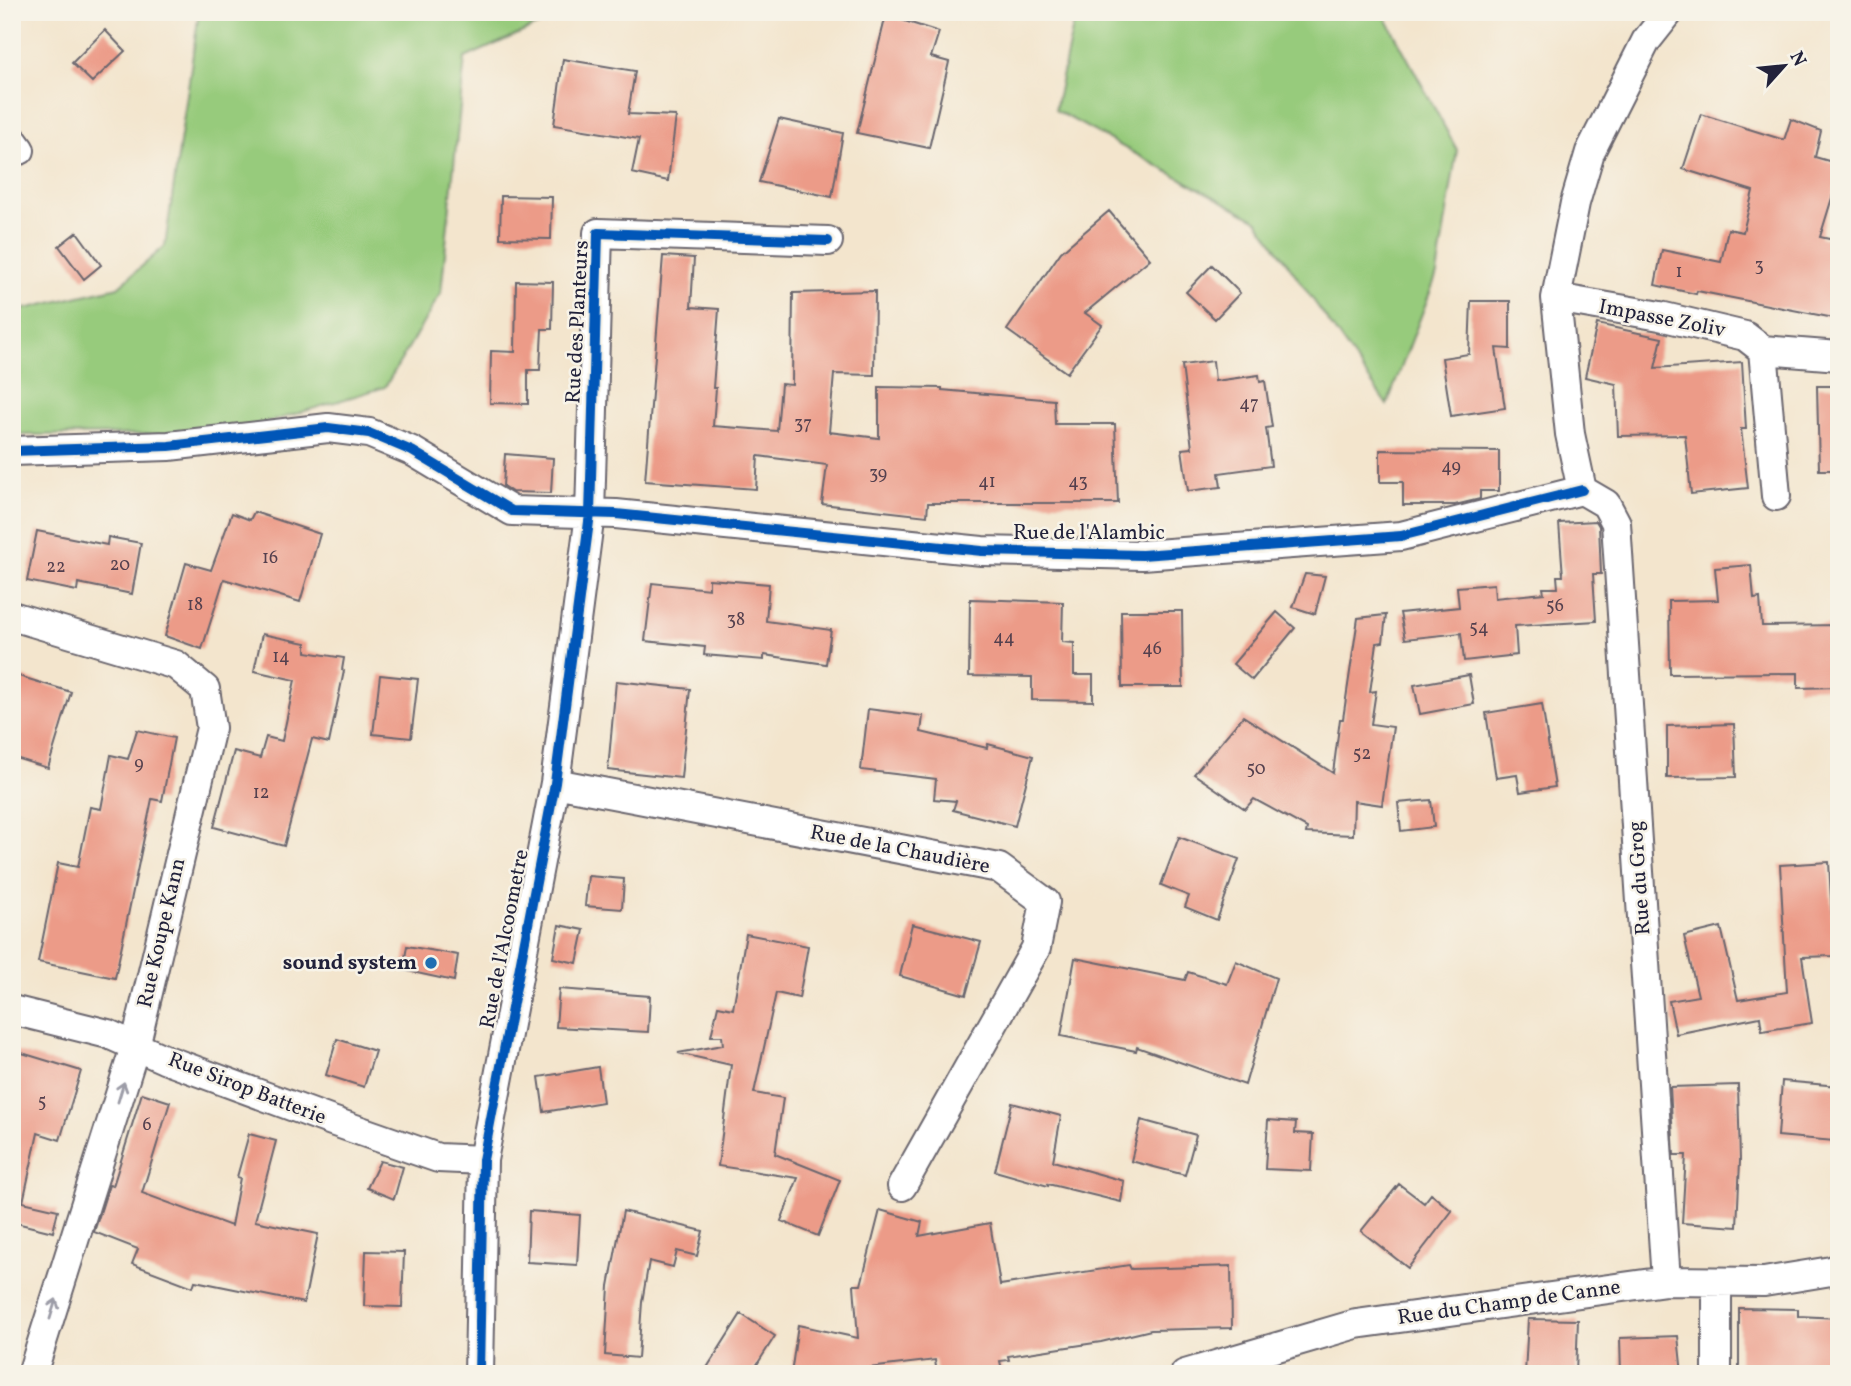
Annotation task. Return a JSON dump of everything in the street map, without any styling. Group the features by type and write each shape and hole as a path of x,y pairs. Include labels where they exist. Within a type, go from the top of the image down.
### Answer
{"street":[{"path":"1582,490 1570,434 1556,298 1575,204 1590,152 1646,41 1669,12"},
{"name":"Rue des Planteurs","path":"590,514 598,233 828,241"},
{"name":"Impasse Zoliv","path":"1556,298 1660,316 1745,336 1763,350 1839,356"},
{"path":"1763,350 1776,496"},
{"name":"Rue de l'Alambic","path":"12,451 169,446 328,428 369,433 412,451 512,511 630,516 982,551 1142,555 1401,536 1582,490"},
{"name":"Rue du Grog","path":"1582,490 1606,504 1616,523 1666,1282"},
{"name":"Rue de l'Alcoometre","path":"479,1374 483,1160 555,783 590,514"},
{"name":"Rue Koupe Kann","path":"12,615 176,665 205,689 211,728 135,1047 32,1374"},
{"name":"Rue de la Chaudière","path":"555,783 999,868 1045,902 1036,948 902,1186"},
{"name":"Rue Sirop Batterie","path":"12,1010 108,1034 135,1047 319,1117 438,1158 483,1160"},
{"name":"Rue du Champ de Canne","path":"1185,1374 1356,1324 1666,1282 1763,1282 1839,1268"},
{"path":"1717,1282 1717,1374"}],"green space":[{"path":"199,12 567,12 465,58 441,293 385,387 229,434 12,435 12,312 118,287 165,246"},
{"path":"1076,12 1387,12 1387,20 1457,150 1437,274 1387,405 1257,220 1055,110"}],"building":[{"path":"886,15 939,32 931,57 949,62 929,148 857,133"},
{"path":"105,30 125,51 92,82 72,63"},
{"path":"563,59 635,71 628,114 676,116 668,181 632,173 639,139 554,125"},
{"path":"1701,114 1784,140 1791,119 1821,131 1815,157 1839,164 1839,175 1820,237 1839,241 1839,319 1655,285 1662,250 1721,262 1728,229 1743,232 1753,191 1683,169"},
{"path":"779,119 843,133 832,197 759,182"},
{"path":"501,196 552,197 551,239 500,238"},
{"path":"1109,211 1150,259 1085,313 1102,325 1067,373 1007,330 1061,252"},
{"path":"77,232 101,265 84,279 59,246"},
{"path":"663,256 694,258 691,307 719,309 713,426 777,431 781,384 792,385 793,293 875,291 874,375 834,374 829,432 879,438 879,387 942,388 1054,400 1055,424 1115,424 1118,503 928,503 927,516 822,504 827,465 758,456 756,489 645,481"},
{"path":"1212,265 1240,293 1215,319 1186,292"},
{"path":"516,281 553,282 552,329 542,329 540,370 528,370 528,404 490,403 491,351 515,352"},
{"path":"1471,301 1510,301 1510,349 1496,348 1505,408 1451,416 1442,358 1469,354"},
{"path":"1597,324 1662,338 1655,368 1742,362 1746,429 1741,429 1748,488 1691,494 1685,435 1618,436 1616,384 1585,377"},
{"path":"1213,361 1215,381 1259,375 1260,382 1265,381 1272,427 1266,428 1271,466 1219,473 1221,487 1188,491 1182,449 1192,448 1182,365"},
{"path":"1817,386 1839,386 1839,470 1819,470"},
{"path":"1380,450 1499,451 1499,491 1480,491 1480,499 1455,505 1403,505 1403,482 1380,482"},
{"path":"505,454 553,458 551,493 512,492 503,486"},
{"path":"254,512 320,534 300,602 224,579 202,649 165,636 186,563 211,570 232,513 250,520"},
{"path":"1596,521 1599,526 1601,574 1593,574 1596,621 1515,626 1517,655 1464,661 1461,633 1405,639 1400,613 1459,607 1457,587 1494,584 1495,598 1544,593 1543,588 1558,588 1557,576 1563,576 1559,523"},
{"path":"37,531 107,545 108,537 141,543 132,594 78,583 77,591 27,581"},
{"path":"1751,565 1754,599 1760,598 1762,626 1839,625 1839,687 1798,688 1798,673 1670,674 1669,601 1718,600 1715,568"},
{"path":"1305,574 1325,576 1315,614 1293,607"},
{"path":"709,579 769,584 766,621 831,630 826,664 764,655 764,660 704,655 705,647 645,641 652,583 709,589"},
{"path":"970,599 1063,602 1062,642 1074,643 1074,675 1093,675 1093,701 1032,700 1032,677 969,676"},
{"path":"1121,611 1182,611 1183,687 1122,687"},
{"path":"1277,612 1295,628 1252,680 1233,664"},
{"path":"1386,615 1383,642 1377,643 1370,692 1376,691 1371,724 1393,727 1382,805 1354,801 1353,835 1306,833 1307,828 1254,799 1245,809 1194,774 1243,716 1333,773 1358,618"},
{"path":"262,634 306,643 306,652 344,658 344,671 329,743 312,739 284,846 214,827 234,751 260,758 266,737 282,741 295,680 254,671"},
{"path":"12,674 71,692 48,768 12,757"},
{"path":"380,675 418,679 411,738 373,734"},
{"path":"1469,675 1474,704 1420,714 1414,685"},
{"path":"616,681 690,689 681,778 608,770"},
{"path":"1542,704 1555,787 1520,792 1517,775 1496,778 1486,713"},
{"path":"868,709 923,716 921,732 987,748 988,744 1033,756 1015,826 953,810 956,801 934,799 936,779 861,770"},
{"path":"1734,724 1736,777 1667,778 1667,726"},
{"path":"137,730 174,738 162,801 152,799 115,978 38,962 58,863 78,867 90,807 101,809 111,755 128,759"},
{"path":"1431,800 1434,827 1401,831 1398,803"},
{"path":"1179,837 1239,859 1217,920 1185,907 1189,896 1161,885"},
{"path":"1829,862 1834,956 1802,957 1812,1023 1762,1031 1760,1017 1676,1034 1669,1001 1698,996 1684,936 1721,927 1738,1000 1787,992 1780,865"},
{"path":"588,876 624,879 622,909 585,906"},
{"path":"912,924 981,942 966,995 900,976"},
{"path":"559,925 584,930 577,963 553,958"},
{"path":"746,934 808,946 799,998 776,993 754,1093 783,1098 775,1154 840,1180 818,1236 781,1221 798,1178 718,1166 731,1065 678,1053 723,1045 722,1036 711,1036 718,1006 733,1009"},
{"name":"sound system","path":"407,946 458,955 454,981 403,970"},
{"path":"1075,958 1185,980 1188,972 1227,984 1236,961 1276,978 1245,1085 1137,1047 1136,1051 1061,1036"},
{"path":"559,989 650,996 648,1032 556,1027"},
{"path":"337,1039 375,1051 364,1087 326,1075"},
{"path":"12,1050 81,1071 60,1140 38,1133 23,1202 58,1210 53,1232 12,1222"},
{"path":"598,1067 603,1102 544,1112 539,1077"},
{"path":"1782,1081 1838,1086 1834,1141 1778,1136"},
{"path":"1738,1085 1740,1161 1737,1227 1682,1223 1686,1155 1674,1155 1670,1087"},
{"path":"142,1093 170,1102 142,1193 231,1226 240,1178 237,1177 249,1134 276,1141 255,1221 318,1234 304,1303 195,1281 193,1287 132,1264 138,1249 94,1232 109,1185 113,1186"},
{"path":"1012,1103 1061,1116 1053,1161 1124,1181 1121,1202 995,1171"},
{"path":"1141,1120 1196,1135 1185,1175 1131,1161"},
{"path":"1268,1120 1296,1122 1295,1133 1313,1134 1311,1171 1265,1169"},
{"path":"380,1161 403,1167 394,1199 367,1188"},
{"path":"1399,1184 1424,1203 1431,1194 1452,1211 1408,1268 1361,1231"},
{"path":"880,1210 922,1222 919,1236 990,1223 1000,1285 1129,1265 1131,1269 1231,1266 1232,1328 1151,1330 1101,1342 1008,1356 1009,1360 1000,1361 1003,1374 937,1374 935,1360 836,1374 791,1374 798,1325 858,1338 854,1285 861,1285"},
{"path":"529,1211 580,1215 577,1265 527,1262"},
{"path":"623,1211 703,1231 697,1256 677,1251 673,1267 649,1261 642,1302 638,1358 605,1355 609,1286"},
{"path":"366,1251 404,1252 402,1307 364,1306"},
{"path":"1739,1308 1798,1309 1798,1316 1839,1318 1839,1374 1739,1374"},
{"path":"741,1314 775,1336 751,1374 703,1374"},
{"path":"1528,1319 1578,1320 1576,1374 1525,1374"},
{"path":"1678,1336 1682,1374 1621,1374 1620,1338"}],"cycle path":[{"path":"479,1374 483,1160 555,783 590,514 598,233 828,241"},
{"path":"12,451 169,446 328,428 369,433 412,451 512,511 616,514 982,551 1142,555 1401,536 1582,490"}],"place":[{"name":"sound system","path":"431,963"}]}
